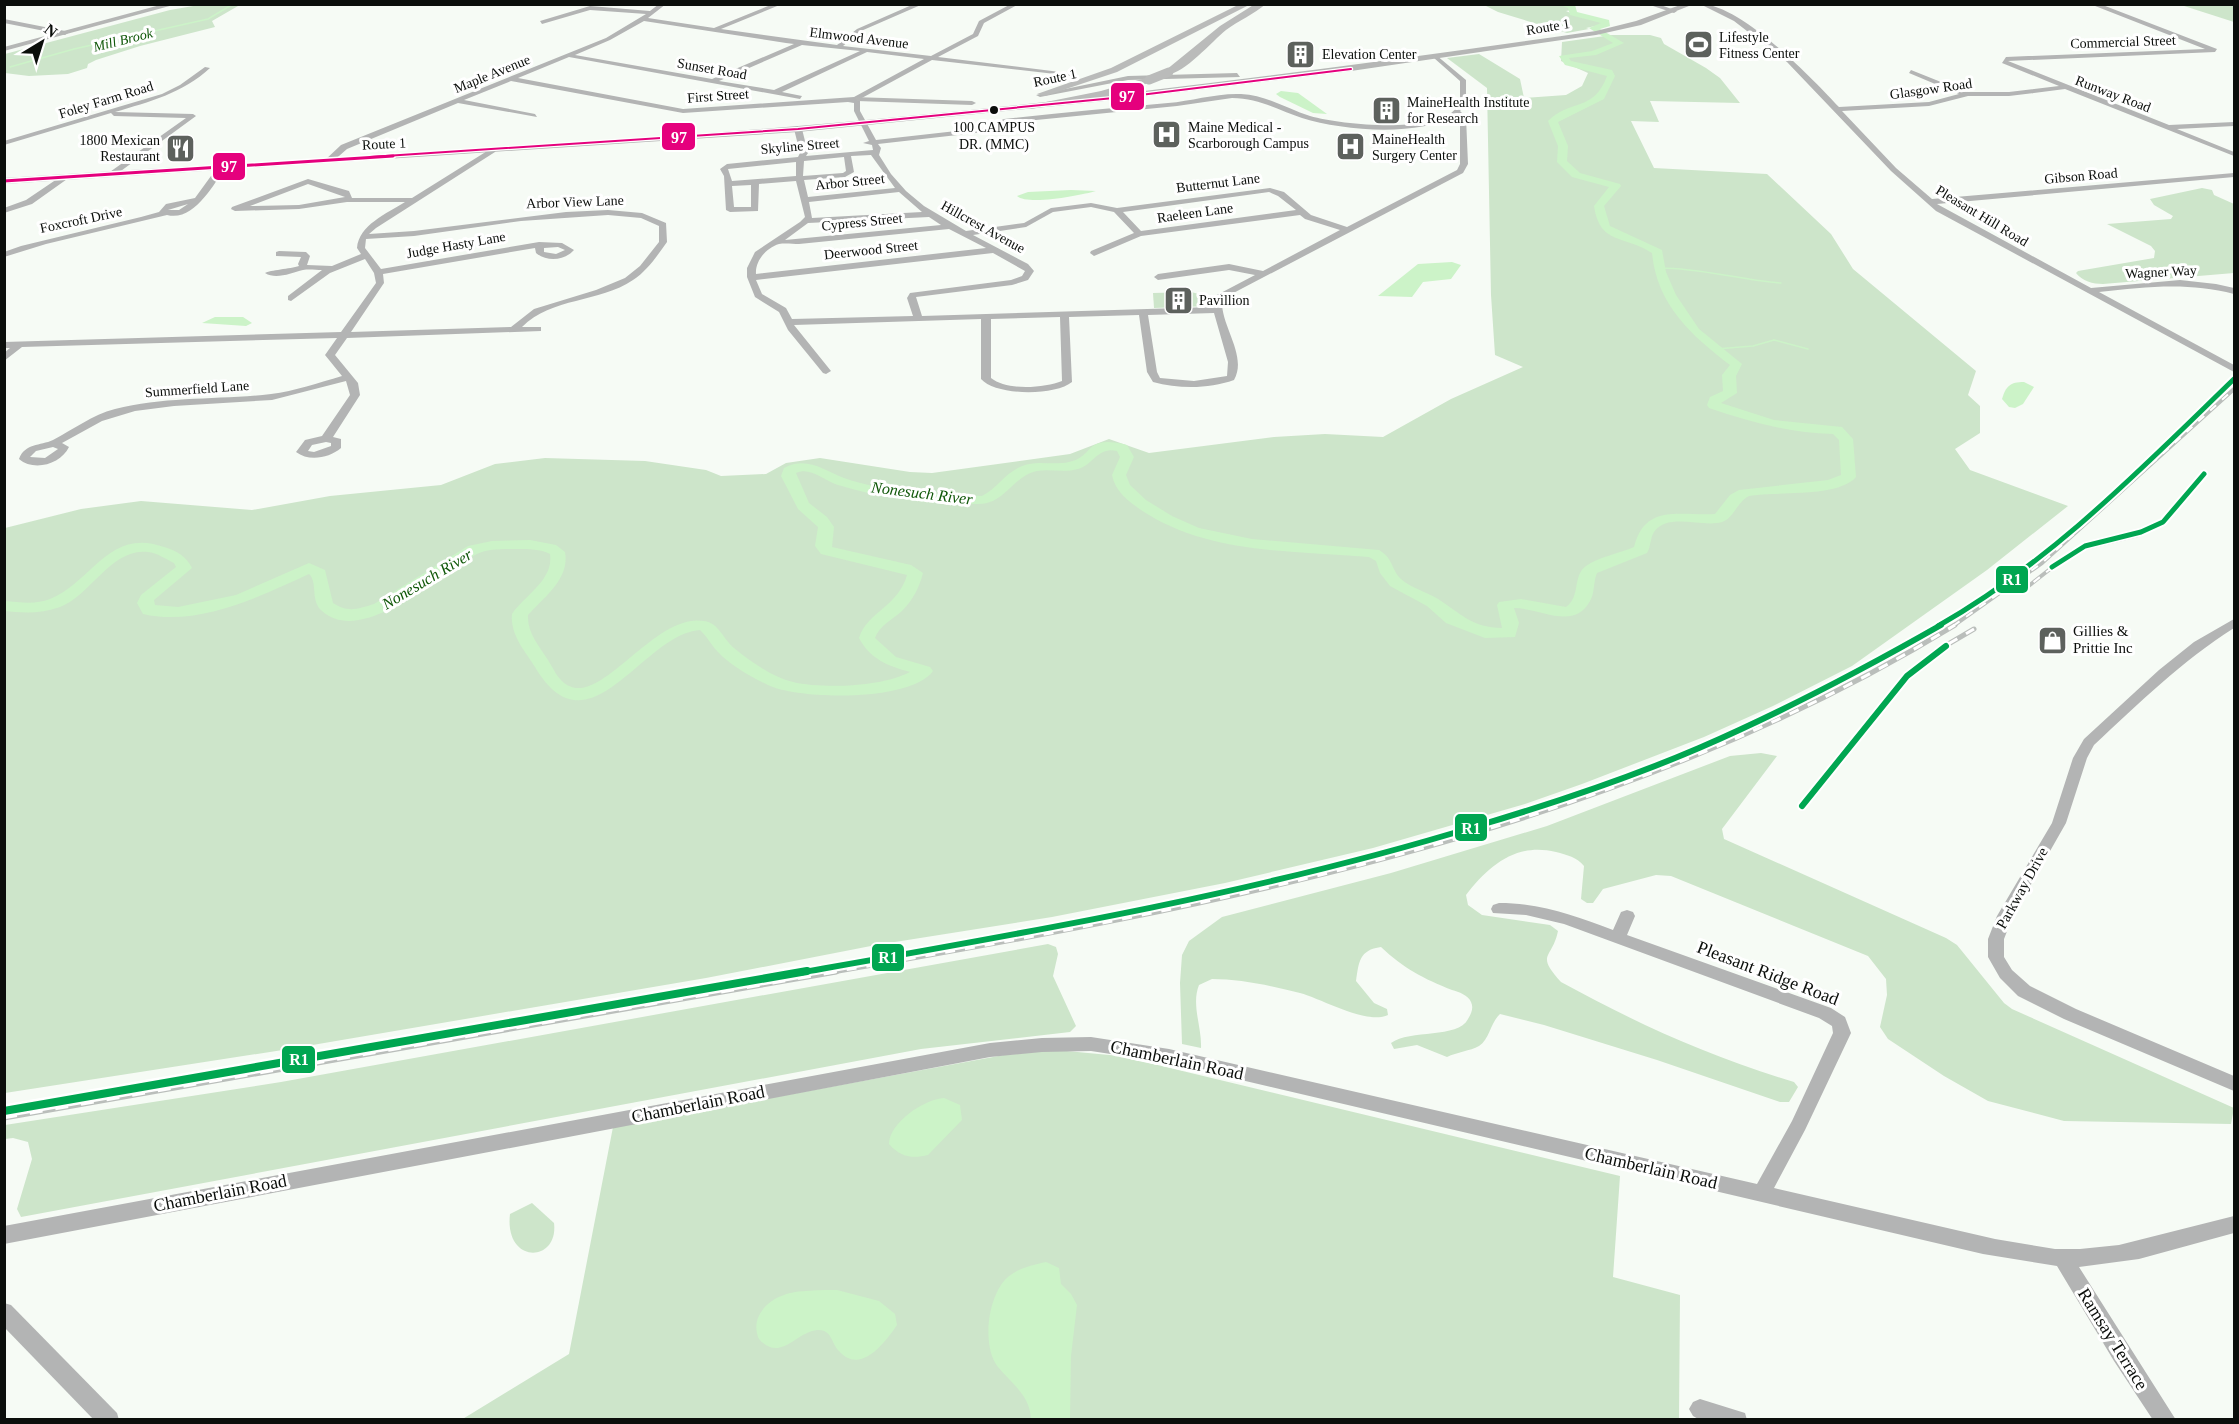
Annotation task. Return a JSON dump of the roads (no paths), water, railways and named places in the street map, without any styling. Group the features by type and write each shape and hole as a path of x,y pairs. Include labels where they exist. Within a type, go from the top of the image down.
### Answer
{"highway":[{"path":"1042,94 1114,70 1247,4"},
{"path":"1029,102 1094,96 1169,72 1191,57 1223,28 1262,4"}],"main road":[{"path":"4,49 170,5"},
{"name":"Route 1","path":"765,130 798,129 972,107 1283,79 1596,33 1674,11 1687,5"},
{"name":"Route 1","path":"4,181 492,150 910,119 1029,102 1042,94 1138,77 1272,74 1351,69"},
{"path":"926,117 986,114 1191,89"},
{"path":"857,99 961,103 1029,102"},
{"path":"872,141 876,132 883,127 910,119"}],"street":[{"path":"156,4 170,5"},
{"name":"Maple Avenue","path":"328,160 344,147 570,56 618,34 644,20 663,4"},
{"path":"713,30 779,4"},
{"path":"838,47 859,30 920,4"},
{"path":"836,102 857,99 878,85 977,34 981,22 1016,4"},
{"path":"1650,4 1674,11"},
{"name":"Pleasant Hill Road","path":"1703,4 1725,13 1791,61 1930,202 1960,222 2233,369"},
{"name":"Commercial Street","path":"2022,57 2215,50 2093,4"},
{"name":"Pleasant Hill Road","path":"1687,5 1725,13"},
{"path":"542,22 588,9 652,13"},
{"name":"Elmwood Avenue","path":"644,20 801,43 1073,74"},
{"path":"4,21 65,33"},
{"path":"713,81 801,43"},
{"path":"776,92 866,51"},
{"name":"Sunset Road","path":"570,56 836,102 844,109"},
{"path":"872,141 987,129 1004,121 1169,105 1232,96 1262,98 1307,118 1356,126 1415,125 1437,121 1457,112 1463,104 1464,82 1436,57"},
{"name":"Runway Road","path":"2022,57 2008,58 2004,63 2235,154"},
{"name":"Foley Farm Road","path":"4,143 173,91 207,68"},
{"path":"1911,72 1964,94"},
{"name":"First Street","path":"512,79 683,111 817,100"},
{"name":"Glasgow Road","path":"1838,109 1929,104 1964,94 2009,94 2064,88"},
{"name":"Hillcrest Avenue","path":"857,99 859,122 872,141 877,160 899,190 931,214 964,234 1025,266 1029,274 1012,282 913,295 911,298 919,319"},
{"path":"458,101 535,117"},
{"path":"1143,312 1153,376 1160,382 1172,384 1219,381 1233,377 1234,368 1218,310 1217,300 1220,296 1460,171 1464,164 1463,117 1457,112"},
{"path":"104,113 193,116 111,174"},
{"path":"2166,128 2235,124"},
{"path":"798,129 803,150 802,159 798,164 804,200 809,214 807,221"},
{"path":"170,132 182,132"},
{"path":"326,439 355,395 354,386 330,357 333,349 378,288 379,272 360,245 362,237 374,226 492,150"},
{"name":"Skyline Street","path":"728,184 724,169 727,166 875,152"},
{"path":"755,182 755,209 730,210 728,184 848,174 850,171 847,156"},
{"name":"Foxcroft Drive","path":"4,255 49,239 110,229 164,213 162,210 167,207 197,200 222,167"},
{"name":"Gibson Road","path":"1930,202 2235,175"},
{"path":"4,211 29,202 66,177"},
{"path":"347,200 349,196 346,194 308,181 234,208 254,210 347,200 414,200"},
{"name":"Arbor Street","path":"804,200 899,190"},
{"name":"Butternut Lane","path":"964,234 1026,225 1048,211 1066,207 1090,205 1117,210 1266,190 1281,194 1302,212 1317,220 1347,230"},
{"path":"1117,210 1140,234"},
{"name":"Arbor View Lane","path":"362,237 432,231 517,217 602,212 644,217 663,228 664,240 632,278 600,292 532,313 513,330"},
{"name":"Raeleen Lane","path":"1095,253 1140,234 1302,212"},
{"path":"826,371 788,322 781,308 758,295 751,277 754,259 807,221 931,214"},
{"name":"Cypress Street","path":"775,242 799,242 951,226"},
{"name":"Judge Hasty Lane","path":"379,272 539,245"},
{"name":"Deerwood Street","path":"751,277 993,250"},
{"path":"279,254 305,255 302,264 305,267"},
{"path":"291,298 333,268 367,255"},
{"path":"269,273 285,273 305,267 333,268"},
{"path":"1158,277 1229,267 1264,274"},
{"name":"Wagner Way","path":"2089,291 2179,282 2211,284 2235,291"},
{"path":"788,322 1218,310"},
{"path":"986,316 986,379 993,386 1007,388 1056,386 1067,382 1064,314"},
{"path":"4,345 538,329"},
{"path":"4,358 20,344"},
{"name":"Summerfield Lane","path":"53,444 97,419 139,407 175,402 274,397 348,377"},
{"name":"Parkway Drive","path":"2235,623 2199,645 2164,673 2089,742 2080,758 2065,811 2005,915 1994,948 1996,957 2006,974 2036,998 2235,1084"},
{"name":"Pleasant Ridge Road","path":"1499,909 1546,913 1825,1013 1839,1022 1842,1032 1799,1125 1761,1194"},
{"path":"1618,938 1627,916"},
{"name":"Chamberlain Road","path":"4,1235 990,1050 1067,1044 1114,1046 1168,1056 1983,1245 2063,1258 2089,1257 2131,1250 2235,1224"},
{"name":"Ramsay Terrace","path":"2063,1258 2121,1354 2166,1419"},
{"path":"4,1312 109,1419"},
{"path":"1700,1409 1737,1419"}],"waterway":[{"name":"Mill Brook","path":"10,67 74,49 208,19 233,4"},
{"name":"Nonesuch River","path":"4,606 32,608 54,604 72,594 113,556 128,549 146,547 159,550 180,560 184,568 147,598 145,603 149,610 178,612 241,599 309,568 319,573 323,600 328,608 342,615 360,615 401,596 474,549 530,544 551,548 557,552 559,561 553,578 520,614 520,625 527,641 560,689 577,695 594,692 612,681 666,635 684,626 702,625 709,629 727,651 757,672 790,687 820,690 879,687 913,678 924,671 890,661 871,645 867,638 874,626 906,597 915,573 905,568 827,551 823,546 826,527 822,520 803,506 788,476 789,471 796,467 809,467 840,481 875,490 929,497 982,500 994,495 1018,474 1029,468 1074,466 1098,448 1112,445 1122,448 1127,457 1119,475 1127,491 1166,520 1194,531 1252,544 1373,553 1383,559 1388,573 1396,583 1433,603 1452,619 1485,633 1509,633 1511,623 1505,605 1513,603 1570,612 1584,597 1586,581 1591,570 1641,550 1646,532 1660,521 1679,518 1719,518 1736,498 1744,493 1828,485 1849,477 1846,439 1837,430 1799,429 1771,424 1714,405 1715,400 1730,393 1729,375 1736,368 1736,364 1695,332 1670,295 1660,272 1658,252 1650,246 1621,237 1606,227 1601,219 1599,206 1616,186 1576,175 1562,162 1563,146 1553,121 1601,97 1611,76 1609,72 1568,63 1563,56 1593,53 1620,43 1593,28 1607,24 1606,22 1573,13 1572,7 1561,4"},
{"path":"1660,268 1781,283"},
{"path":"1716,349 1753,346 1774,340 1808,349"}],"railway":[{"path":"1953,626 2042,563 2234,389"},
{"path":"2021,592 2073,551 2138,535 2163,522"},
{"path":"827,973 1119,920 1265,888 1409,852 1551,809 1690,758 1825,697 1955,625"},
{"path":"1802,806 1907,676 1933,653 1974,629"},
{"path":"4,1117 836,971"}],"place":[{"name":"Lifestyle Fitness Center","path":"1698,45"},
{"name":"Elevation Center","path":"1301,54"},
{"name":"100 CAMPUS DR. (MMC)","path":"994,110"},
{"name":"MaineHealth Institute for Research","path":"1386,110"},
{"name":"Maine Medical - Scarborough Campus","path":"1167,135"},
{"name":"MaineHealth Surgery Center","path":"1351,147"},
{"name":"1800 Mexican Restaurant","path":"181,148"},
{"name":"Pavillion","path":"1178,300"},
{"name":"Gillies & Prittie Inc","path":"2052,640"}]}
